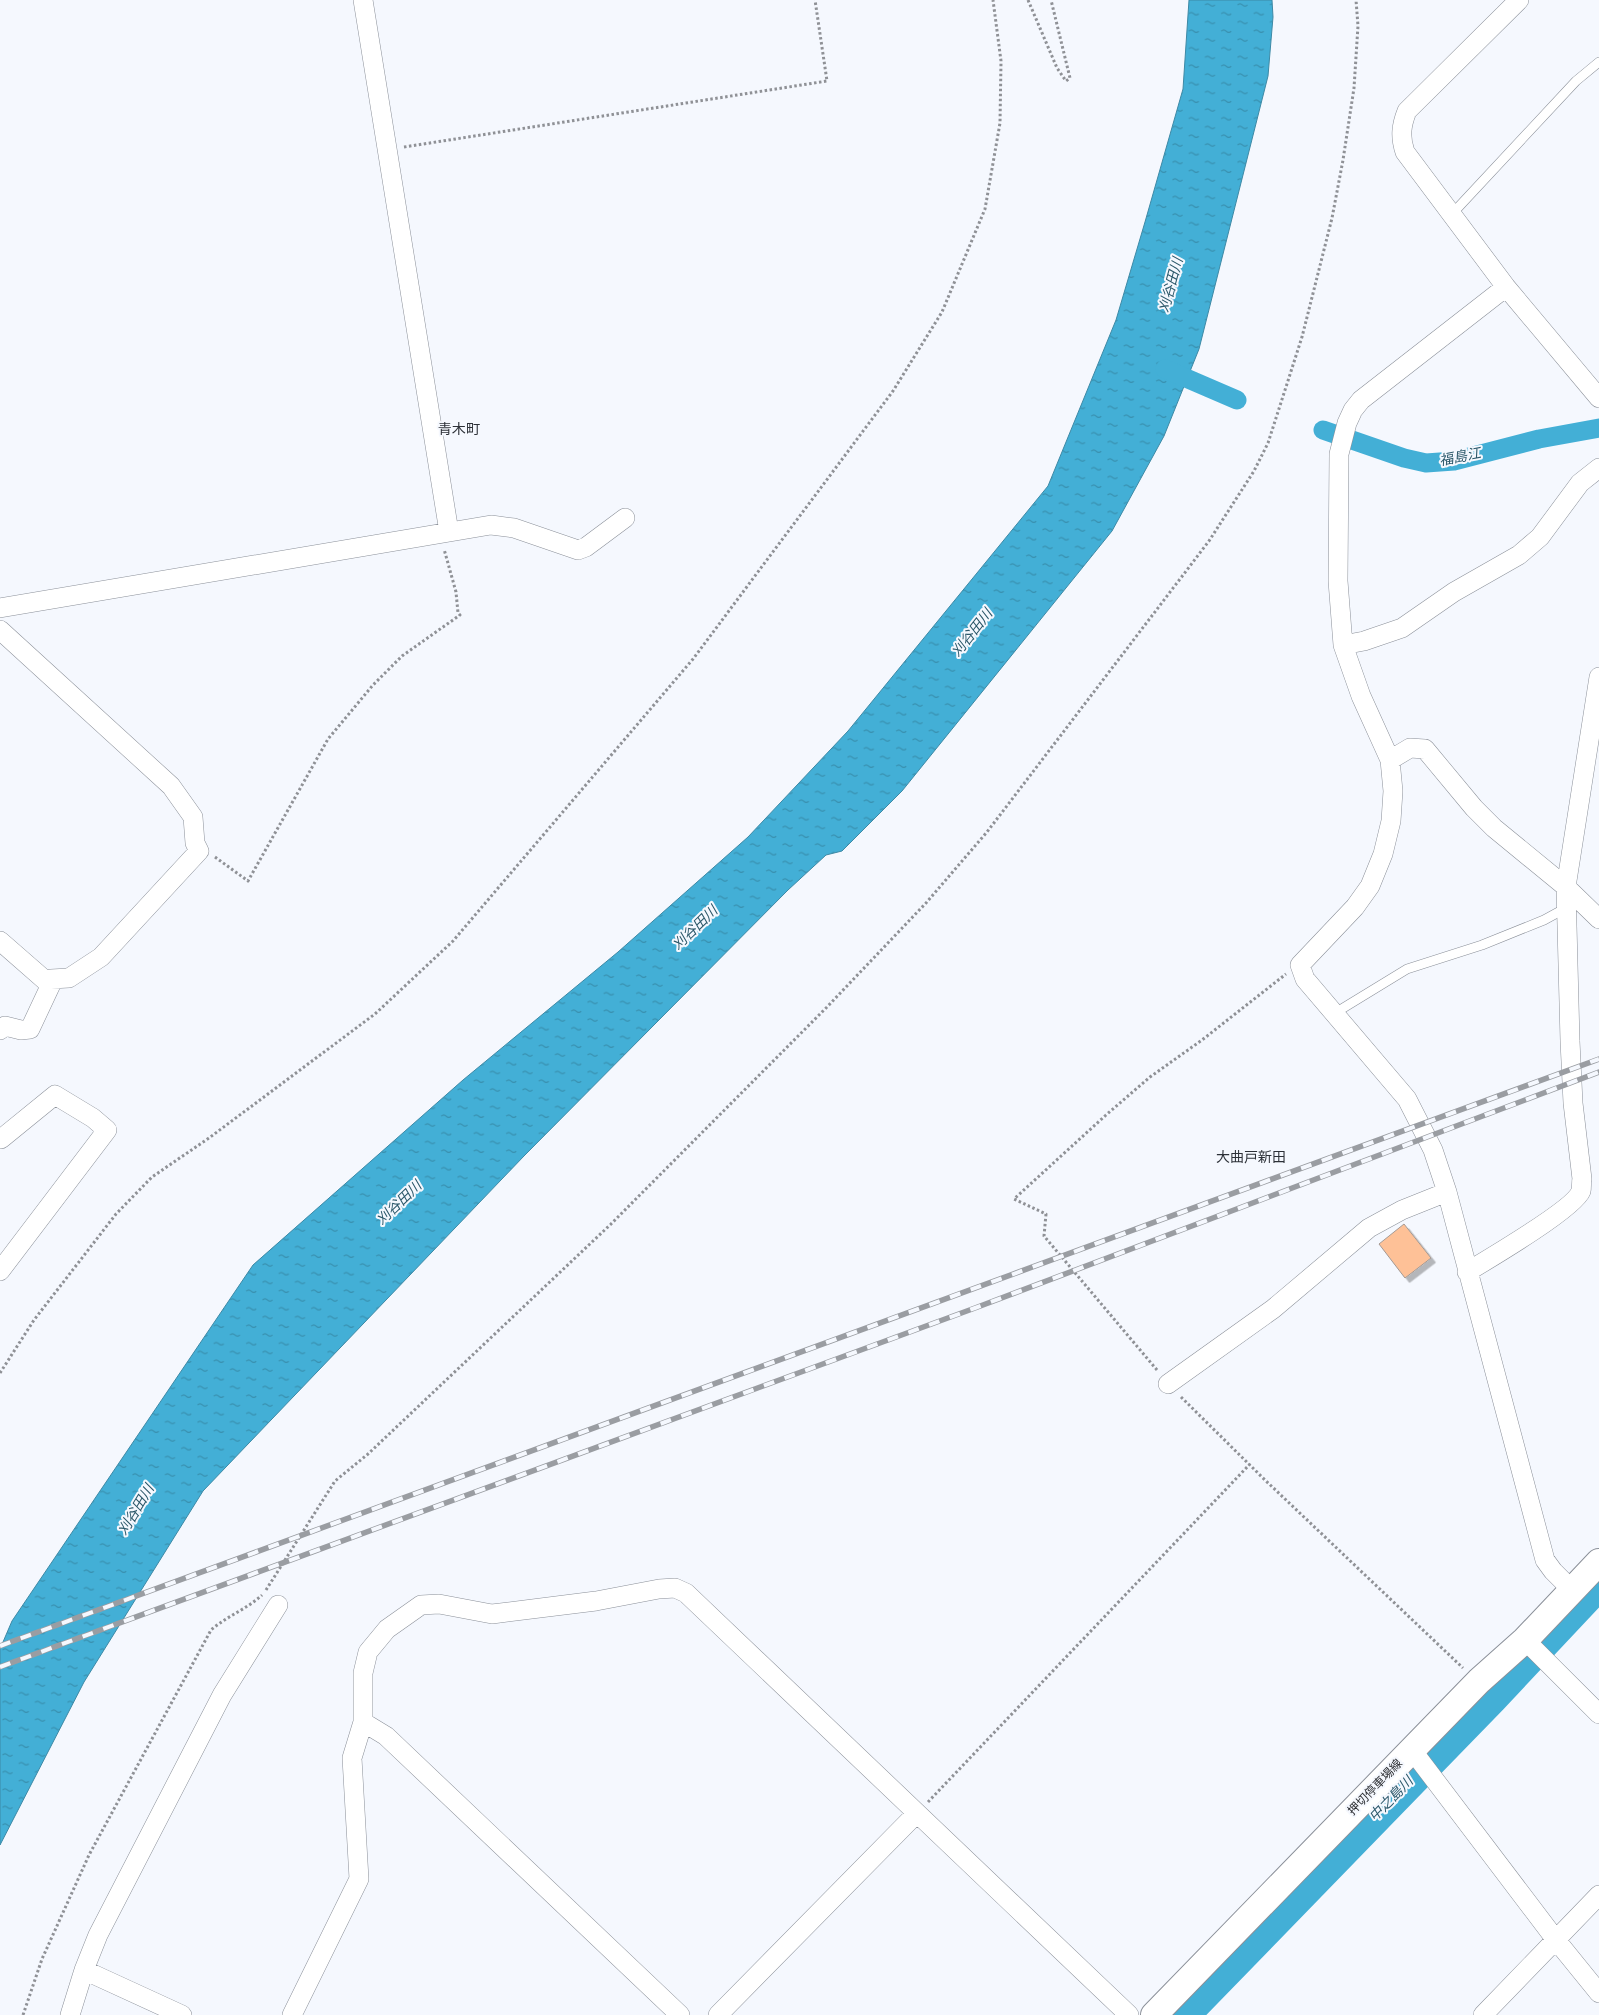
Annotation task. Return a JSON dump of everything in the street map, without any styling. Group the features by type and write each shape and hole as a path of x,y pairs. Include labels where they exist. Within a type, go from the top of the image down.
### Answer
{"main road":[{"name":"押切停車場線","path":"1154,2015 1479,1681 1525,1640 1599,1562"}],"street":[{"path":"363,0 449,532"},
{"path":"1519,0 1407,111 1402,124 1401,140 1405,152 1506,287 1599,398"},
{"path":"1506,287 1361,400 1347,423 1339,454 1338,581 1343,645 1361,696 1390,760 1393,791 1391,820 1383,854 1370,886 1355,906 1300,965 1305,979 1407,1099 1434,1150 1447,1192 1545,1560 1572,1590"},
{"path":"1343,645 1364,641 1402,628 1454,592 1518,555 1540,537 1580,483 1599,468"},
{"path":"0,608 491,525 514,528 578,550 586,547 625,518"},
{"path":"0,630 171,786 193,817 195,841 199,851 101,957 69,978 47,982 0,941"},
{"path":"1468,1272 1528,1234 1574,1200 1581,1191 1582,1179 1573,1103 1566,887 1599,677"},
{"path":"1390,760 1410,748 1425,749 1474,808 1494,828 1566,887 1599,919"},
{"path":"0,1030 4,1026 21,1030 30,1029 53,980"},
{"path":"0,1138 55,1095 93,1118 107,1130 0,1271"},
{"path":"1168,1384 1273,1309 1369,1228 1402,1210 1447,1192"},
{"path":"292,2015 359,1879 352,1758 363,1722 363,1673 368,1652 387,1629 422,1605 439,1604 492,1614 596,1601 659,1589 675,1588 686,1593 1129,2015"},
{"path":"70,2015 84,1970 98,1935 180,1773 222,1695 278,1605"},
{"path":"1525,1640 1599,1714"},
{"path":"363,1722 386,1736 680,2015"},
{"path":"1412,1750 1556,1940 1599,1993"},
{"path":"718,2015 917,1813"},
{"path":"1483,2015 1599,1895"},
{"path":"84,1970 182,2015"}],"lane":[{"path":"1452,214 1576,81 1599,62"},
{"path":"1335,1013 1407,969 1482,945 1544,920 1567,908"}],"path":[{"path":"387,150 826,81 814,0"},
{"path":"0,1373 45,1305 116,1214 152,1177 209,1138 375,1014 453,941 694,659 893,391 942,312 985,209 1000,123 1001,61 993,0"},
{"path":"1028,0 1057,68 1066,81 1070,78 1051,0"},
{"path":"23,2015 42,1959 89,1855 211,1630 225,1618 255,1601 268,1588 335,1482 368,1454 611,1224 827,1007 926,903 987,832 1209,541 1254,471 1268,443 1302,337 1332,218 1345,151 1354,88 1358,26 1356,0"},
{"path":"195,841 248,881 328,739 373,685 402,656 460,615 458,613 456,592 443,546 449,532"},
{"path":"1300,965 1150,1078 1106,1115 1014,1199 1046,1214 1044,1236 1168,1384 1265,1480 1479,1681"},
{"path":"917,1813 1250,1464"}],"water":[{"name":"刈谷田川","path":"1189,0 1272,0 1273,17 1268,76 1199,349 1164,436 1112,531 902,791 842,851 826,855 788,890 524,1156 203,1491 84,1682 0,1845 0,1649 12,1621 253,1265 463,1080 618,952 748,837 848,731 1048,486 1116,320 1145,222 1183,89"}],"building":[{"path":"1404,1224 1431,1258 1405,1278 1379,1244"}],"waterway":[{"name":"福島江","path":"1165,369 1237,400"},
{"name":"福島江","path":"1323,430 1404,458 1426,463 1454,461 1539,439 1599,428"},
{"name":"中之島川","path":"1184,2015 1492,1698 1599,1584"}],"railway":[{"path":"0,1646 1599,1059"},
{"path":"0,1667 975,1308 1599,1072"}],"district":[{"name":"青木町","path":"459,429"},
{"name":"大曲戸新田","path":"1251,1157"}]}
